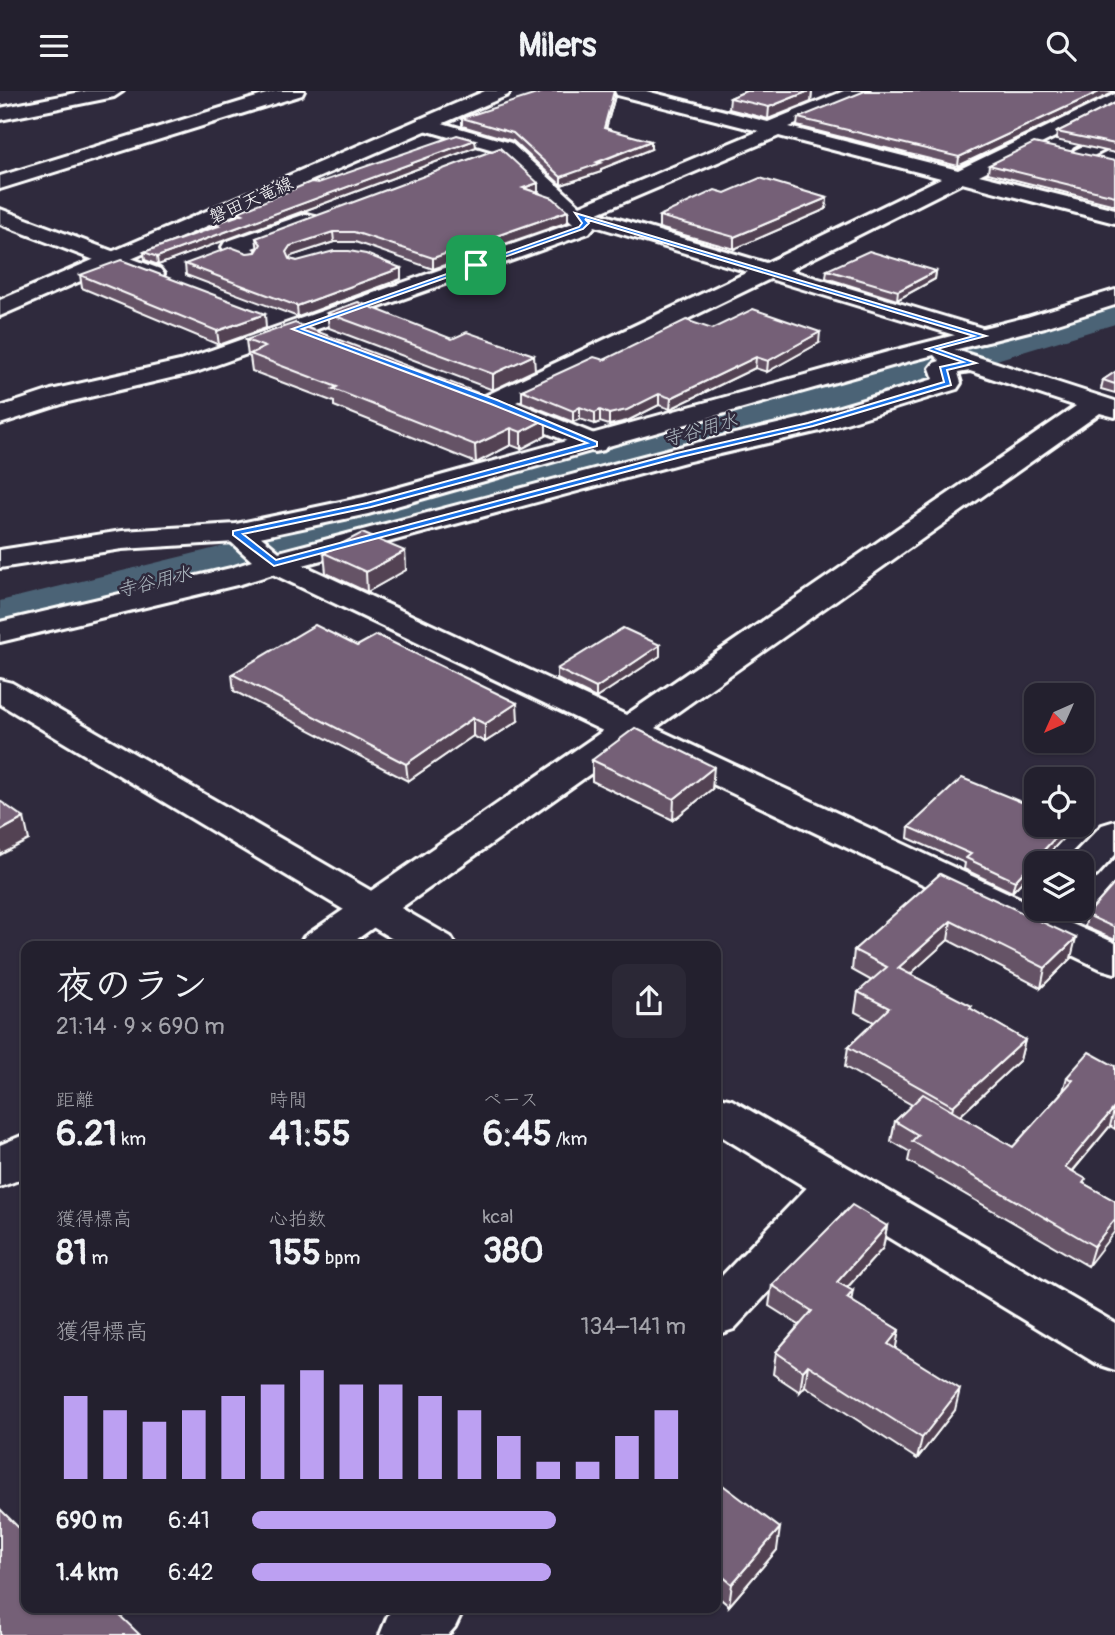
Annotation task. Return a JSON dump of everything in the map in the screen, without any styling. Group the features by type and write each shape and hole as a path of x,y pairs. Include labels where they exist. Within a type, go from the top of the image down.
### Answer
{"street":[{"path":"0,104 68,91"},
{"path":"0,114 114,91"},
{"path":"0,183 295,91"},
{"name":"磐田天竜線","path":"0,309 501,91"},
{"path":"578,214 860,91"},
{"path":"637,92 709,113 1115,216"},
{"path":"1084,93 1115,100"},
{"path":"709,113 738,100"},
{"path":"494,402 1115,100"},
{"path":"0,416 60,396 187,367 581,228 586,223 504,146 425,124"},
{"path":"1069,151 1115,137"},
{"path":"1030,142 1115,162"},
{"path":"466,161 504,146"},
{"path":"208,256 241,251 323,214"},
{"path":"578,214 983,336"},
{"path":"0,216 165,276"},
{"path":"394,266 433,280"},
{"path":"0,632 241,575 259,550 387,501 1115,297"},
{"path":"258,314 333,343"},
{"path":"929,349 1106,407"},
{"path":"0,559 122,540 259,550 810,425 948,383 943,368 972,363"},
{"path":"469,393 594,444"},
{"path":"327,941 629,730 1106,407"},
{"path":"259,550 629,730 1024,908"},
{"path":"4,696 427,941"},
{"path":"1094,855 1115,833"},
{"path":"1048,921 1115,959"},
{"path":"721,1115 1115,1349"},
{"path":"0,1169 21,1154"},
{"path":"721,1309 839,1185"},
{"path":"409,1635 430,1613"}],"building":[{"path":"546,91 614,91 604,128 651,141 561,177 513,133 462,118"},
{"path":"746,91 809,91 769,107 730,98"},
{"path":"865,91 1101,91 959,157 798,118"},
{"path":"1115,103 1115,144 1057,132"},
{"path":"457,135 475,140 157,257 144,252 219,226 214,224 243,214 238,212 311,182 318,183"},
{"path":"1034,143 1115,161 1115,196 989,165"},
{"path":"500,148 538,183 523,188 553,198 568,211 433,258 354,232 333,232 290,246 286,252 289,259 297,261 334,251 349,251 366,254 401,268 297,306 185,264 231,247 247,253 256,252 261,244 256,238"},
{"path":"760,178 827,198 734,237 659,216 715,190 725,193"},
{"path":"869,251 936,271 898,291 827,270"},
{"path":"121,260 265,314 217,331 80,275"},
{"path":"358,302 452,339 467,332 534,355 493,374 327,313"},
{"path":"753,309 820,332 768,361 756,357 671,398 659,394 627,410 609,414 600,410 595,413 580,407 573,411 522,390 594,357 604,360 686,320 712,329"},
{"path":"295,323 546,419 521,432 511,428 475,445 250,354 265,347 246,340"},
{"path":"1115,372 1115,384 1103,380"},
{"path":"362,533 405,551 366,572 324,553"},
{"path":"315,625 357,646 377,635 517,703 485,724 473,718 406,764 232,674"},
{"path":"623,628 660,645 596,688 557,669"},
{"path":"635,728 714,767 674,799 592,760"},
{"path":"962,778 1024,803 1024,837 1056,837 1043,851 1024,851 1024,871 1015,881 966,858 971,854 909,827"},
{"path":"0,801 24,818 0,831"},
{"path":"940,874 1024,914 1024,921 1040,921 1076,938 1045,968 951,921 898,968 972,1006 970,1008 1025,1040 953,1106 848,1047 889,1008 858,992 887,967 854,950"},
{"path":"1115,883 1115,928 1094,918 1094,907"},
{"path":"1089,1052 1115,1066 1115,1107 1065,1167 1086,1179 1083,1183 1115,1201 1115,1219 1094,1246 912,1141 918,1135 895,1121 923,1094 1013,1147 1073,1080 1067,1077"},
{"path":"852,1205 887,1226 837,1282 853,1291 847,1298 899,1330 888,1344 960,1389 922,1438 808,1365 803,1371 776,1352 812,1311 772,1285"},
{"path":"721,1484 780,1528 732,1584 721,1575"},
{"path":"0,1509 21,1530 21,1613 117,1613 140,1635 0,1635"}],"waterway":[{"name":"寺谷用水","path":"0,619 238,560 918,369 1115,310"}],"route":[{"path":"578,214 983,336 929,349 972,363 943,368 948,383 810,425 680,455 274,563 236,533 368,505 594,444 494,402 295,329 476,265 581,228 586,223 578,214"}]}
